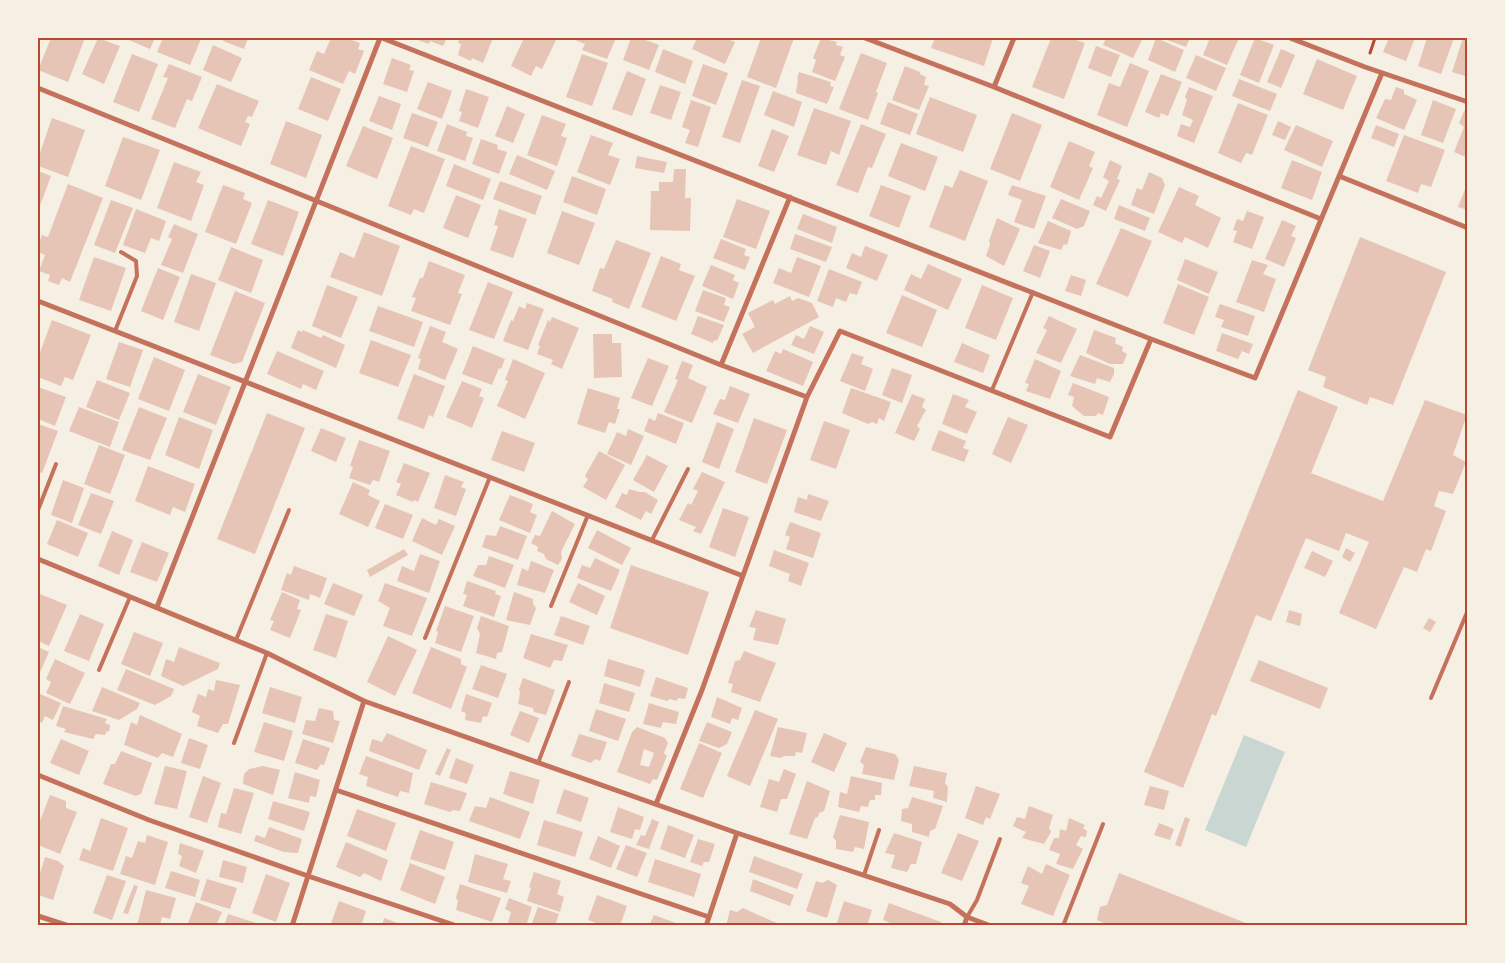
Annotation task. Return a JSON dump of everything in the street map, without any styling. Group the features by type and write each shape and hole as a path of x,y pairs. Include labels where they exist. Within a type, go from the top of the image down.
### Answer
{"street":[{"path":"157,607 381,38 1255,378 1382,73"},
{"path":"866,38 994,87 1321,219"},
{"path":"994,87 1014,38"},
{"path":"1290,38 1382,73 1468,102"},
{"path":"38,88 721,365 807,397"},
{"path":"1339,176 1468,228"},
{"path":"721,365 790,197"},
{"path":"38,301 743,576"},
{"path":"656,804 702,690 807,397 840,331 1110,437 1151,339"},
{"path":"38,559 267,653 364,701 737,833 950,904 967,917 991,926"},
{"path":"292,926 364,701"},
{"path":"38,775 149,820 457,926"},
{"path":"336,790 709,917"},
{"path":"706,926 737,833"},
{"path":"38,916 69,926"},
{"path":"964,926 967,917"}],"lane":[{"path":"115,331 137,276 136,261 121,252"},
{"path":"992,390 1034,292"},
{"path":"38,510 56,464"},
{"path":"652,540 688,468"},
{"path":"425,638 490,477"},
{"path":"236,640 289,510"},
{"path":"550,606 588,515"},
{"path":"99,670 130,597"},
{"path":"1431,698 1468,610"},
{"path":"234,743 267,653"},
{"path":"538,763 569,682"},
{"path":"1063,926 1103,824"},
{"path":"864,875 879,830"},
{"path":"967,917 977,900 1000,839"}],"shaded area":[{"path":"1244,735 1285,752 1246,847 1205,830"}],"building":[{"path":"51,38 85,38 68,82 38,70"},
{"path":"98,38 120,46 104,84 82,74"},
{"path":"124,38 155,38 150,49"},
{"path":"163,38 201,39 190,65 157,52"},
{"path":"224,38 248,38 244,49 223,41"},
{"path":"331,38 346,38 360,43 358,49 364,51 355,74 349,71 343,84 309,70 317,51 324,54"},
{"path":"412,38 447,38 443,46 430,41 429,44"},
{"path":"460,38 493,38 483,63 472,58 471,61 458,55 461,44 458,43"},
{"path":"524,38 557,38 542,69 536,66 531,76 511,66"},
{"path":"576,38 616,38 607,59 582,50 585,44 575,40"},
{"path":"631,38 640,38 659,45 649,70 623,60"},
{"path":"697,38 725,38 735,42 725,64 692,49"},
{"path":"761,38 794,38 776,88 747,77"},
{"path":"821,38 837,42 836,45 843,47 840,55 845,57 835,81 812,72 816,60 813,58"},
{"path":"935,38 993,38 984,66 931,48"},
{"path":"1051,38 1070,38 1085,43 1064,99 1032,87"},
{"path":"1106,38 1137,38 1142,40 1133,58 1103,45"},
{"path":"1156,38 1184,50 1175,72 1148,60"},
{"path":"1168,38 1190,38 1186,47 1167,40"},
{"path":"1210,38 1239,38 1227,65 1203,55"},
{"path":"1255,38 1274,45 1259,83 1240,75"},
{"path":"1389,38 1415,38 1406,61 1383,52"},
{"path":"1427,38 1454,38 1441,74 1418,66"},
{"path":"1463,38 1468,38 1468,77 1452,72"},
{"path":"213,45 242,58 231,82 203,70"},
{"path":"1096,46 1120,55 1111,77 1088,68"},
{"path":"663,49 693,61 685,84 655,72"},
{"path":"1281,49 1295,55 1281,88 1267,82"},
{"path":"861,53 887,63 868,120 839,109"},
{"path":"132,54 158,64 139,112 113,102"},
{"path":"582,54 608,63 592,106 566,97"},
{"path":"1196,55 1226,68 1216,91 1186,78"},
{"path":"392,58 411,65 409,70 414,71 407,92 383,84"},
{"path":"1317,59 1357,76 1343,110 1303,94"},
{"path":"1130,63 1149,71 1127,127 1097,115 1109,83 1120,87"},
{"path":"169,64 202,77 192,101 187,99 175,128 151,119 168,78 163,77"},
{"path":"703,64 728,73 716,105 692,96"},
{"path":"905,66 920,72 920,74 926,77 924,85 929,86 919,110 892,100"},
{"path":"627,71 646,79 632,116 612,109"},
{"path":"799,72 831,82 830,86 834,87 827,104 796,93"},
{"path":"1161,74 1182,82 1168,116 1161,113 1159,118 1145,112"},
{"path":"311,77 341,89 328,121 298,109"},
{"path":"1239,79 1277,94 1270,111 1232,96"},
{"path":"742,80 760,86 740,143 722,137"},
{"path":"428,82 452,91 442,119 417,109"},
{"path":"217,84 259,101 252,117 248,116 245,122 250,124 241,146 198,128"},
{"path":"660,85 681,92 671,120 650,113"},
{"path":"1189,87 1213,96 1194,143 1177,136 1181,124 1190,127 1193,120 1182,115"},
{"path":"1396,87 1404,90 1404,94 1417,100 1404,130 1376,118 1385,99 1391,100"},
{"path":"466,89 489,97 478,128 459,121 462,112 459,111"},
{"path":"773,91 802,102 794,127 764,115"},
{"path":"379,96 401,104 392,130 369,121"},
{"path":"930,97 977,115 963,152 916,134"},
{"path":"691,100 711,107 698,147 685,143 690,130 682,127"},
{"path":"1433,100 1456,109 1443,143 1421,135"},
{"path":"888,102 918,114 910,135 880,124"},
{"path":"1238,103 1268,115 1252,155 1246,153 1241,163 1218,153"},
{"path":"507,106 525,114 513,143 495,136"},
{"path":"814,108 851,121 839,155 831,151 826,165 797,155"},
{"path":"1464,111 1468,112 1468,158 1454,152 1464,127 1459,123"},
{"path":"412,113 438,122 428,147 403,138"},
{"path":"1012,113 1042,125 1020,181 990,169"},
{"path":"542,115 566,124 561,136 567,138 557,166 527,155"},
{"path":"52,118 85,130 68,177 38,166 38,159"},
{"path":"286,121 322,135 306,178 270,164"},
{"path":"1278,121 1291,127 1285,140 1272,135"},
{"path":"447,124 467,132 466,136 473,138 465,161 437,151"},
{"path":"861,124 886,134 872,168 868,167 858,193 836,185"},
{"path":"1296,125 1333,141 1322,167 1284,150"},
{"path":"1376,125 1399,134 1394,147 1371,138"},
{"path":"363,126 393,138 377,179 346,166"},
{"path":"772,129 789,136 774,172 758,166"},
{"path":"591,135 613,143 608,155 620,159 610,185 577,172"},
{"path":"1404,135 1445,150 1431,187 1421,184 1418,193 1386,181"},
{"path":"123,137 160,150 141,200 105,186"},
{"path":"481,139 498,145 497,149 507,152 499,174 472,164"},
{"path":"1069,141 1095,152 1089,166 1093,168 1079,200 1050,187"},
{"path":"901,143 938,157 925,191 888,176"},
{"path":"411,146 445,159 424,213 414,209 411,215 388,206"},
{"path":"517,155 555,171 547,190 509,174"},
{"path":"637,156 667,162 664,173 635,168"},
{"path":"1110,160 1122,166 1117,179 1120,180 1106,211 1093,205 1097,196 1101,198 1109,181 1103,177"},
{"path":"1292,160 1322,172 1312,200 1281,188"},
{"path":"174,162 201,172 196,182 204,185 191,221 157,208"},
{"path":"454,164 491,179 483,200 446,186"},
{"path":"674,169 686,169 685,198 691,198 690,231 650,230 651,191 659,191 659,182 673,182"},
{"path":"960,170 988,181 965,241 929,227 945,185 952,188"},
{"path":"38,171 51,176 38,211"},
{"path":"1149,172 1162,178 1165,185 1154,214 1131,205 1137,188 1142,190"},
{"path":"572,176 606,189 597,215 563,202"},
{"path":"500,181 542,196 535,215 493,199"},
{"path":"1468,182 1468,210 1458,207"},
{"path":"68,184 103,198 70,282 62,278 59,285 48,281 50,275 39,271 45,255 38,252 38,246 42,235 48,237"},
{"path":"223,185 245,193 243,199 252,203 236,244 205,232"},
{"path":"881,185 911,196 899,228 869,216"},
{"path":"1012,185 1046,196 1034,229 1014,222 1022,200 1008,195"},
{"path":"1179,187 1199,196 1195,205 1221,218 1208,248 1185,237 1182,243 1158,232"},
{"path":"456,195 481,205 468,238 443,228"},
{"path":"737,199 770,211 756,249 723,237"},
{"path":"1061,199 1090,211 1084,226 1077,229 1052,218"},
{"path":"111,200 133,208 115,253 94,245"},
{"path":"268,200 299,212 283,256 251,244"},
{"path":"1119,205 1150,218 1145,231 1114,219"},
{"path":"136,209 166,221 159,241 151,238 145,253 123,245"},
{"path":"499,209 527,219 513,258 490,250 498,226 494,225"},
{"path":"562,211 595,223 579,265 547,253"},
{"path":"1247,211 1264,217 1252,249 1233,242 1237,231 1233,230 1237,219 1243,221"},
{"path":"803,214 837,227 832,243 797,229"},
{"path":"997,218 1020,229 1004,266 986,256"},
{"path":"1282,220 1296,226 1291,236 1296,238 1284,267 1265,259"},
{"path":"1048,221 1071,231 1067,245 1064,244 1061,250 1038,243"},
{"path":"174,224 198,234 183,273 161,265 172,239 168,237"},
{"path":"1121,228 1152,241 1128,297 1096,284"},
{"path":"364,232 400,246 382,296 330,277 340,252 354,258"},
{"path":"795,234 832,247 826,262 790,249"},
{"path":"1360,237 1446,272 1393,405 1370,397 1367,405 1323,387 1326,377 1308,370"},
{"path":"721,239 746,249 744,255 750,257 745,270 713,258"},
{"path":"616,240 651,253 629,309 612,302 613,299 592,291 600,268 604,269"},
{"path":"1034,245 1050,251 1040,278 1023,271"},
{"path":"865,246 888,255 877,281 846,268 852,253 861,257"},
{"path":"231,247 263,260 251,293 218,280"},
{"path":"661,256 681,264 679,270 695,276 676,321 641,307"},
{"path":"94,257 126,268 111,311 79,300"},
{"path":"797,257 821,266 809,297 773,283 779,268 791,273"},
{"path":"1185,259 1218,272 1209,294 1177,280"},
{"path":"1252,260 1268,265 1263,274 1276,279 1264,312 1236,302"},
{"path":"429,261 465,275 458,293 462,294 450,325 411,311 416,298 412,297 420,278 423,278"},
{"path":"928,264 962,279 948,310 904,290 911,274 921,279"},
{"path":"711,265 735,275 733,280 739,283 733,299 702,286"},
{"path":"158,268 180,277 163,320 141,311"},
{"path":"829,269 862,282 857,295 850,293 846,302 836,298 833,307 817,301"},
{"path":"191,274 216,283 199,331 174,322"},
{"path":"1071,275 1086,280 1081,296 1065,291"},
{"path":"488,282 513,292 494,339 469,330"},
{"path":"1178,284 1209,297 1194,335 1163,323"},
{"path":"327,285 358,297 341,338 312,326"},
{"path":"982,285 1013,298 996,340 965,328"},
{"path":"703,290 726,298 724,305 730,307 724,322 695,311"},
{"path":"235,291 265,303 242,362 234,364 210,355"},
{"path":"902,295 937,310 922,347 886,333"},
{"path":"790,296 792,301 798,298 812,303 819,317 753,353 742,334 755,327 748,313 773,300 775,304"},
{"path":"527,303 544,309 528,350 503,341 519,306 525,309"},
{"path":"1220,304 1255,316 1248,336 1221,327 1224,320 1215,317"},
{"path":"378,306 423,322 414,347 369,331"},
{"path":"698,316 724,325 717,341 714,340 713,343 691,334"},
{"path":"1049,316 1077,329 1061,363 1036,353 1047,330 1043,328"},
{"path":"552,317 579,328 562,369 551,364 553,360 537,354 540,346 538,345 548,320 550,322"},
{"path":"52,320 91,335 73,380 65,377 61,386 38,377 38,358"},
{"path":"430,326 446,332 442,342 458,349 445,380 418,369 421,359 418,358"},
{"path":"810,326 824,332 814,354 791,345 796,335 804,339"},
{"path":"298,330 302,332 303,330 321,338 323,335 345,345 336,368 291,348"},
{"path":"1094,330 1116,338 1115,343 1123,347 1122,351 1127,354 1123,364 1110,364 1086,353"},
{"path":"1222,333 1253,344 1249,354 1242,351 1238,359 1216,351"},
{"path":"593,334 612,334 612,343 621,343 622,377 594,378"},
{"path":"371,340 411,355 398,387 359,373"},
{"path":"119,342 143,350 130,387 106,379"},
{"path":"962,343 990,355 983,373 954,362"},
{"path":"473,346 505,359 492,385 462,374"},
{"path":"783,349 813,362 803,386 766,371 775,351 781,354"},
{"path":"277,351 324,371 316,390 303,384 301,389 267,374"},
{"path":"852,353 864,357 861,364 873,369 865,391 840,381"},
{"path":"1080,355 1114,368 1114,374 1110,382 1097,378 1095,384 1070,376"},
{"path":"154,357 185,370 169,411 138,399"},
{"path":"648,358 669,366 652,406 631,398"},
{"path":"513,359 545,373 525,419 497,406 508,381 505,380"},
{"path":"1035,359 1061,371 1050,399 1026,391 1029,384 1025,383"},
{"path":"682,361 693,365 688,378 707,387 692,423 664,412 678,380 675,379"},
{"path":"892,368 912,375 902,403 882,395"},
{"path":"198,374 231,387 216,425 183,412"},
{"path":"414,374 445,386 433,417 429,415 424,429 397,419"},
{"path":"97,380 130,393 119,420 86,407"},
{"path":"462,381 482,389 479,396 484,398 472,428 446,417"},
{"path":"1073,383 1109,397 1103,415 1098,413 1096,416 1084,416 1072,406 1074,397 1068,395"},
{"path":"730,386 750,394 738,423 713,414 720,399 725,400"},
{"path":"38,387 66,397 55,426 38,419"},
{"path":"588,388 620,398 617,409 620,409 615,424 609,422 605,433 577,424"},
{"path":"851,388 891,402 884,421 879,418 877,424 872,422 868,424 842,413"},
{"path":"1298,390 1338,407 1311,473 1383,501 1425,400 1467,415 1453,455 1466,462 1453,494 1439,491 1434,506 1446,511 1431,551 1426,549 1417,572 1404,567 1376,629 1339,613 1369,542 1346,533 1339,551 1306,538 1271,621 1256,615 1216,716 1212,714 1183,788 1144,772"},
{"path":"912,394 925,399 922,407 926,410 917,426 920,429 914,441 895,433"},
{"path":"953,394 969,400 965,407 977,412 967,434 942,424"},
{"path":"79,407 119,422 110,447 69,431"},
{"path":"139,407 167,418 150,460 122,450"},
{"path":"267,413 305,428 255,554 217,539"},
{"path":"658,413 684,423 676,444 644,431 649,418 655,421"},
{"path":"179,417 213,430 199,469 165,455"},
{"path":"1008,417 1028,425 1011,463 992,454"},
{"path":"754,418 787,430 767,484 735,472"},
{"path":"824,421 850,430 836,469 810,460"},
{"path":"717,422 734,429 719,469 702,462"},
{"path":"38,424 58,431 42,473 38,472"},
{"path":"321,428 346,438 336,462 311,451"},
{"path":"628,429 644,436 631,465 607,454 617,432 626,436"},
{"path":"939,430 966,441 963,448 969,450 964,462 931,450"},
{"path":"502,431 535,443 524,472 491,460"},
{"path":"359,440 390,451 379,482 373,480 370,485 349,478 353,467 350,466"},
{"path":"99,445 125,455 110,494 84,484"},
{"path":"599,451 625,465 606,500 583,487 588,479 585,476"},
{"path":"647,455 668,466 654,492 633,480"},
{"path":"404,463 430,473 418,502 414,500 413,502 396,495 401,484 396,482"},
{"path":"148,466 195,484 185,512 173,507 170,515 135,501"},
{"path":"702,472 725,482 701,534 693,531 696,527 679,520 688,503 691,505 698,491 693,489"},
{"path":"445,475 464,482 461,487 466,489 456,516 434,508"},
{"path":"63,480 84,488 72,523 51,515"},
{"path":"353,482 370,490 368,495 380,501 368,527 339,514"},
{"path":"629,489 645,492 658,500 651,514 646,511 641,520 615,507 622,493 627,495"},
{"path":"91,493 114,501 101,534 78,525"},
{"path":"808,494 829,501 821,521 794,512 798,497 807,500"},
{"path":"510,495 533,504 530,512 537,515 530,533 499,520"},
{"path":"385,504 413,515 403,539 375,528"},
{"path":"723,508 749,517 735,557 709,547"},
{"path":"552,511 575,524 561,552 562,559 558,565 546,559 544,554 537,551 538,547 531,543 535,535 540,536"},
{"path":"422,518 436,525 439,519 455,526 442,555 412,541"},
{"path":"57,520 88,533 78,557 47,544"},
{"path":"790,522 821,533 813,558 786,549 790,537 785,535"},
{"path":"500,526 527,536 518,560 482,547 486,535 496,536"},
{"path":"597,530 631,548 622,565 588,548"},
{"path":"112,531 133,540 119,575 98,566"},
{"path":"142,542 169,553 157,582 130,572"},
{"path":"1346,548 1355,553 1350,562 1342,557"},
{"path":"404,549 408,555 370,577 367,570"},
{"path":"774,550 809,563 801,586 788,581 790,574 769,566"},
{"path":"1312,551 1333,561 1325,577 1304,568"},
{"path":"420,554 440,561 429,593 397,581 402,566 414,571"},
{"path":"489,556 514,565 505,588 473,576 478,565 486,565"},
{"path":"595,558 620,570 611,591 577,578 582,565 590,568"},
{"path":"531,561 554,570 545,593 517,585 522,568 528,571"},
{"path":"631,565 709,592 688,655 610,628"},
{"path":"294,566 327,578 320,598 310,594 309,600 281,590 287,573 291,575"},
{"path":"467,581 496,591 495,594 501,596 494,617 463,606 467,595 463,594"},
{"path":"333,583 363,595 354,616 324,604"},
{"path":"385,583 427,598 412,636 383,626 390,608 378,601"},
{"path":"578,583 605,596 597,615 569,602"},
{"path":"282,592 300,600 297,609 301,610 290,638 270,630 274,621 270,620"},
{"path":"514,592 533,599 533,604 536,608 530,625 506,620"},
{"path":"40,594 67,605 49,646 38,641 38,601"},
{"path":"445,606 474,616 461,652 435,643 438,632 436,631"},
{"path":"756,610 786,619 778,645 753,640 756,628 749,627"},
{"path":"1289,610 1302,614 1300,626 1286,622"},
{"path":"80,614 104,624 89,661 64,651"},
{"path":"326,614 348,621 336,658 313,650"},
{"path":"481,616 509,626 502,652 497,653 496,659 476,653 480,634 477,628"},
{"path":"561,616 590,626 583,645 554,635"},
{"path":"1429,618 1436,622 1430,632 1423,628"},
{"path":"134,632 163,643 150,676 121,664"},
{"path":"531,634 568,645 562,661 554,660 550,668 523,658"},
{"path":"388,636 417,650 395,696 367,682"},
{"path":"38,647 49,652 38,677"},
{"path":"179,647 220,663 218,669 183,686 161,676 166,659 174,662"},
{"path":"431,647 461,659 461,664 467,667 451,709 412,693"},
{"path":"744,651 776,663 760,702 731,692 733,684 728,683 735,661 740,660"},
{"path":"55,659 85,673 70,704 46,693 51,682 46,679"},
{"path":"608,659 645,670 640,687 604,676"},
{"path":"1259,660 1328,688 1320,709 1250,681"},
{"path":"481,665 507,674 498,698 472,689"},
{"path":"126,669 174,689 171,696 155,705 117,690"},
{"path":"656,677 688,688 685,699 679,698 676,701 670,699 667,701 650,696"},
{"path":"523,678 555,690 546,715 534,712 533,708 518,704 519,689"},
{"path":"216,680 240,685 228,724 223,724 218,733 197,726 200,716 192,712 198,694 206,697 208,689 214,691"},
{"path":"604,683 635,693 629,712 599,703"},
{"path":"102,687 140,703 137,709 119,720 92,711"},
{"path":"270,687 302,697 295,723 262,713"},
{"path":"38,693 61,703 53,720 45,716 42,723 38,721"},
{"path":"466,694 492,703 487,717 483,716 481,723 465,720 466,713 461,711"},
{"path":"717,697 742,708 738,720 732,718 730,724 711,717"},
{"path":"649,703 679,712 676,724 663,722 661,728 643,724"},
{"path":"63,706 107,719 105,723 110,725 109,732 107,731 105,735 96,734 93,739 64,732 66,729 56,726"},
{"path":"319,708 333,711 334,720 340,721 333,743 302,734 306,720 315,721"},
{"path":"596,709 626,719 618,741 589,731"},
{"path":"755,710 778,719 750,786 727,776"},
{"path":"520,711 539,718 529,743 510,735"},
{"path":"140,715 182,734 173,757 162,753 158,758 124,745 131,722 137,725"},
{"path":"264,722 293,731 284,761 254,752"},
{"path":"707,722 732,732 727,744 719,748 699,741"},
{"path":"637,727 665,738 668,743 664,753 667,756 657,780 653,779 650,784 617,772 632,732","holes":["644,749 654,753 649,767 640,765"]},
{"path":"778,727 807,733 802,753 796,752 795,756 784,756 781,758 770,756"},
{"path":"387,733 427,750 419,770 369,751 372,739 382,742"},
{"path":"824,733 847,743 834,772 811,762"},
{"path":"579,734 607,742 600,761 595,759 591,763 571,756"},
{"path":"189,738 208,745 200,769 181,763"},
{"path":"61,739 89,751 79,775 50,763"},
{"path":"303,739 330,748 324,765 321,764 317,770 295,763"},
{"path":"699,743 722,753 703,798 680,789"},
{"path":"866,747 895,754 899,760 894,780 862,774 864,765 860,762"},
{"path":"447,748 451,750 440,776 435,774"},
{"path":"121,751 152,763 141,794 136,796 103,784 111,764 115,764"},
{"path":"366,756 413,773 409,793 400,791 398,797 366,786 368,777 359,774"},
{"path":"456,758 474,765 467,784 449,778"},
{"path":"165,766 187,771 177,809 154,804"},
{"path":"263,766 280,770 273,795 243,784 244,774 249,769"},
{"path":"914,766 947,773 945,783 948,787 947,802 933,798 934,791 909,786"},
{"path":"784,769 796,774 787,799 781,799 777,812 760,807 769,779 779,782"},
{"path":"510,771 540,780 533,804 503,794"},
{"path":"295,772 320,780 316,797 310,796 309,803 288,798"},
{"path":"203,776 221,783 207,823 189,817"},
{"path":"851,776 882,783 881,795 875,795 875,800 870,800 868,807 861,806 859,812 838,807 840,792 847,794"},
{"path":"807,781 830,791 824,811 815,818 807,839 789,834"},
{"path":"431,782 467,793 460,811 453,810 450,812 424,804"},
{"path":"976,786 1000,794 990,819 986,817 983,825 965,818"},
{"path":"1150,786 1169,791 1164,810 1144,805"},
{"path":"234,788 254,793 241,834 218,827 221,813 226,814"},
{"path":"564,789 589,798 581,822 556,813"},
{"path":"50,795 66,801 66,808 77,812 60,854 38,845 38,826"},
{"path":"490,797 530,812 520,839 469,821 475,806 486,808"},
{"path":"912,797 943,806 935,829 930,831 929,837 912,832 912,824 901,821 902,809 908,808"},
{"path":"273,801 310,812 304,831 268,819"},
{"path":"1029,806 1053,815 1049,828 1051,832 1044,844 1022,838 1026,832 1013,826 1017,817 1025,819"},
{"path":"618,807 644,817 640,830 635,829 632,839 610,832"},
{"path":"357,809 396,823 386,851 347,836"},
{"path":"840,815 869,822 864,849 855,847 853,852 836,849 836,841 833,837"},
{"path":"1185,817 1190,819 1181,847 1175,845"},
{"path":"101,818 128,828 113,871 79,860 83,848 90,851"},
{"path":"1069,818 1085,825 1083,828 1087,831 1086,837 1081,836 1076,845 1083,849 1073,869 1056,864 1060,854 1049,850 1054,838 1059,838 1060,829 1066,831"},
{"path":"652,819 659,822 649,849 636,845 641,835 645,836"},
{"path":"544,820 583,832 575,857 537,845"},
{"path":"1159,823 1174,829 1170,840 1154,835"},
{"path":"668,825 694,835 685,858 660,849"},
{"path":"269,827 302,839 298,853 284,852 254,841 256,835 265,838"},
{"path":"420,830 454,842 445,870 410,859"},
{"path":"894,833 922,842 916,864 911,864 907,872 891,868 895,855 885,853"},
{"path":"958,833 979,841 962,881 941,873"},
{"path":"147,835 168,842 155,885 120,874 126,856 132,858 138,841 145,843"},
{"path":"598,836 620,846 611,868 589,859"},
{"path":"698,839 715,844 709,862 704,862 702,866 690,862"},
{"path":"346,842 388,860 381,881 364,873 360,877 336,867"},
{"path":"180,843 204,851 196,873 179,866 182,856 178,854"},
{"path":"626,845 647,853 637,877 616,869"},
{"path":"475,854 508,864 503,879 511,881 507,893 468,882"},
{"path":"754,856 803,874 797,889 749,872"},
{"path":"45,857 58,861 64,866 53,900 38,895 39,877"},
{"path":"655,859 701,874 694,897 648,882"},
{"path":"223,860 247,867 243,883 219,877"},
{"path":"410,863 445,877 435,904 400,890"},
{"path":"1046,864 1070,875 1053,916 1021,904 1029,886 1021,883 1028,866 1042,874"},
{"path":"171,871 200,880 195,897 165,888"},
{"path":"534,872 561,881 557,894 564,897 560,912 527,901"},
{"path":"1119,873 1251,926 1110,926 1097,920 1100,907 1107,905"},
{"path":"266,874 290,883 276,922 252,913"},
{"path":"107,875 126,881 112,920 93,913"},
{"path":"207,879 237,888 230,909 200,900"},
{"path":"753,879 794,895 790,906 750,891"},
{"path":"828,880 837,885 827,918 806,911 816,881 822,883"},
{"path":"460,884 501,898 492,922 456,910 458,901 456,898"},
{"path":"134,885 138,886 128,914 123,913"},
{"path":"146,890 176,898 170,919 162,917 160,926 137,926"},
{"path":"597,895 627,906 620,926 604,926 588,920"},
{"path":"509,898 532,907 526,926 507,926 511,912 505,909"},
{"path":"339,901 366,911 361,926 330,926"},
{"path":"844,901 872,910 867,926 836,926"},
{"path":"196,902 222,912 216,926 187,926"},
{"path":"889,903 941,922 940,926 897,926 883,920"},
{"path":"538,907 559,914 555,926 531,926"},
{"path":"743,908 783,926 726,926 730,910 737,912"},
{"path":"228,914 262,926 233,926 225,923"},
{"path":"654,915 681,925 681,926 649,926"},
{"path":"384,918 403,925 403,926 382,926"}]}
